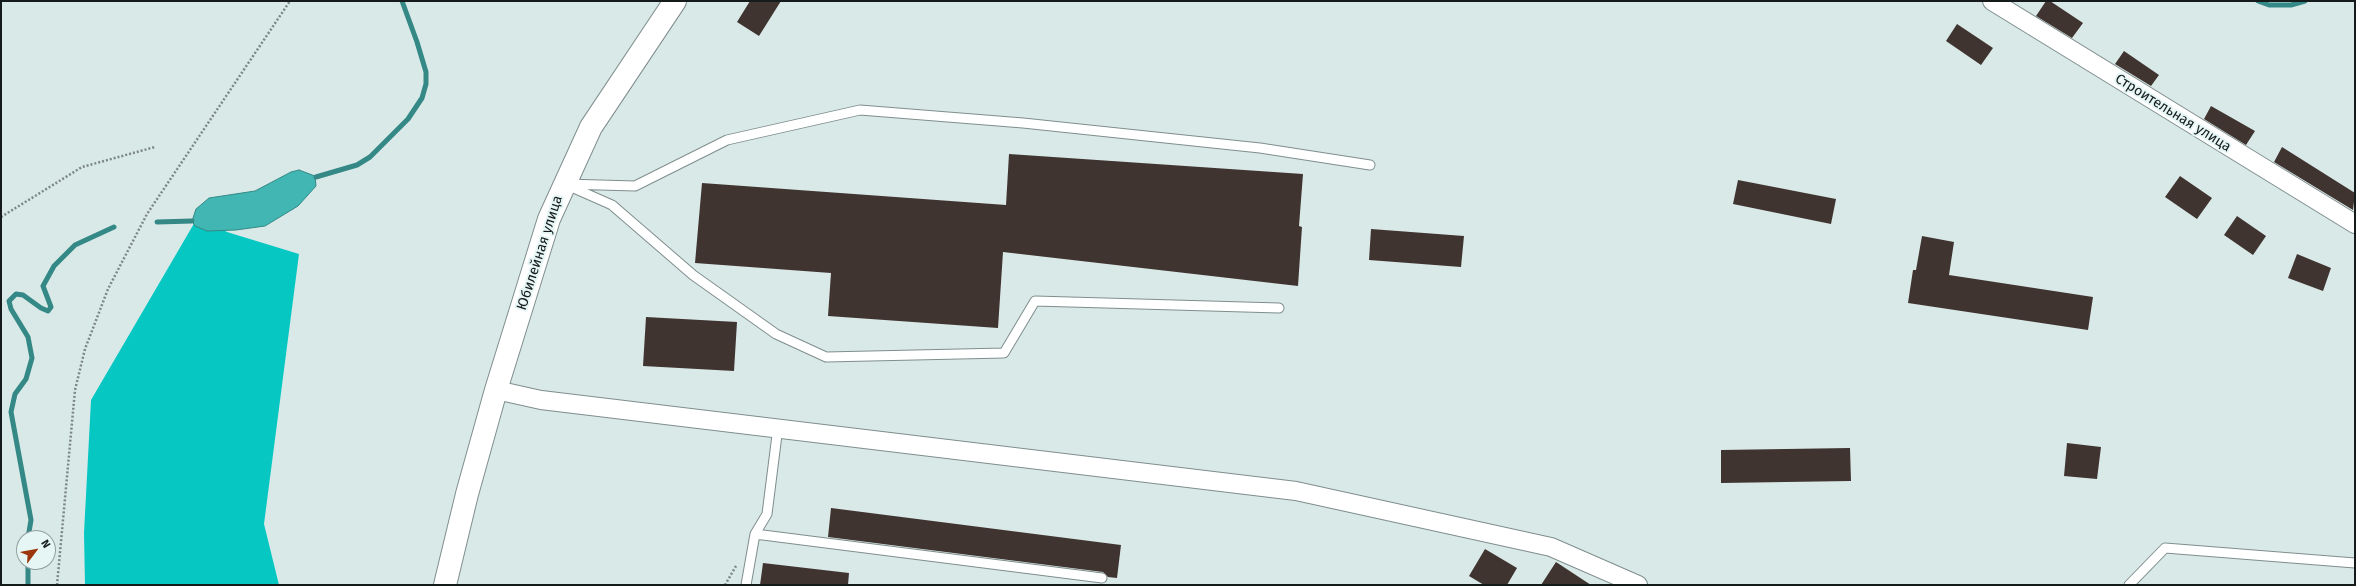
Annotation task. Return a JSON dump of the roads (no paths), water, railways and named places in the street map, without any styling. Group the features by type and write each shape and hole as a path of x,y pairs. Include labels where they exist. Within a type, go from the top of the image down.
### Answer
{"main road":[{"name":"Юбилейная улица","path":"445,585 467,494 496,390 549,219 591,127 674,1"}],"street":[{"name":"Строительная улица","path":"1992,1 2355,224"},
{"path":"496,390 541,400 778,427 1296,491 1551,547 1638,585"}],"lane":[{"path":"564,184 635,186 727,140 860,110 1024,123 1260,148 1370,165"},
{"path":"564,184 612,205 693,275 776,334 826,357 1004,353 1035,301 1280,308"},
{"path":"746,585 755,534 767,514 778,427"},
{"path":"755,534 1102,578"},
{"path":"2128,585 2165,548 2355,563"}],"waterway":[{"path":"316,177 357,165 370,157 408,119 422,98 426,84 426,72 402,1"},
{"path":"2258,1 2269,5 2291,5 2305,1"},
{"path":"157,222 192,221"},
{"path":"29,530 31,520 11,412 15,394 26,379 32,358 28,337 11,309 9,301 16,294 23,295 41,308 48,311 51,307 43,286 54,266 75,245 114,227"},
{"path":"28,570 28,585"}]}
